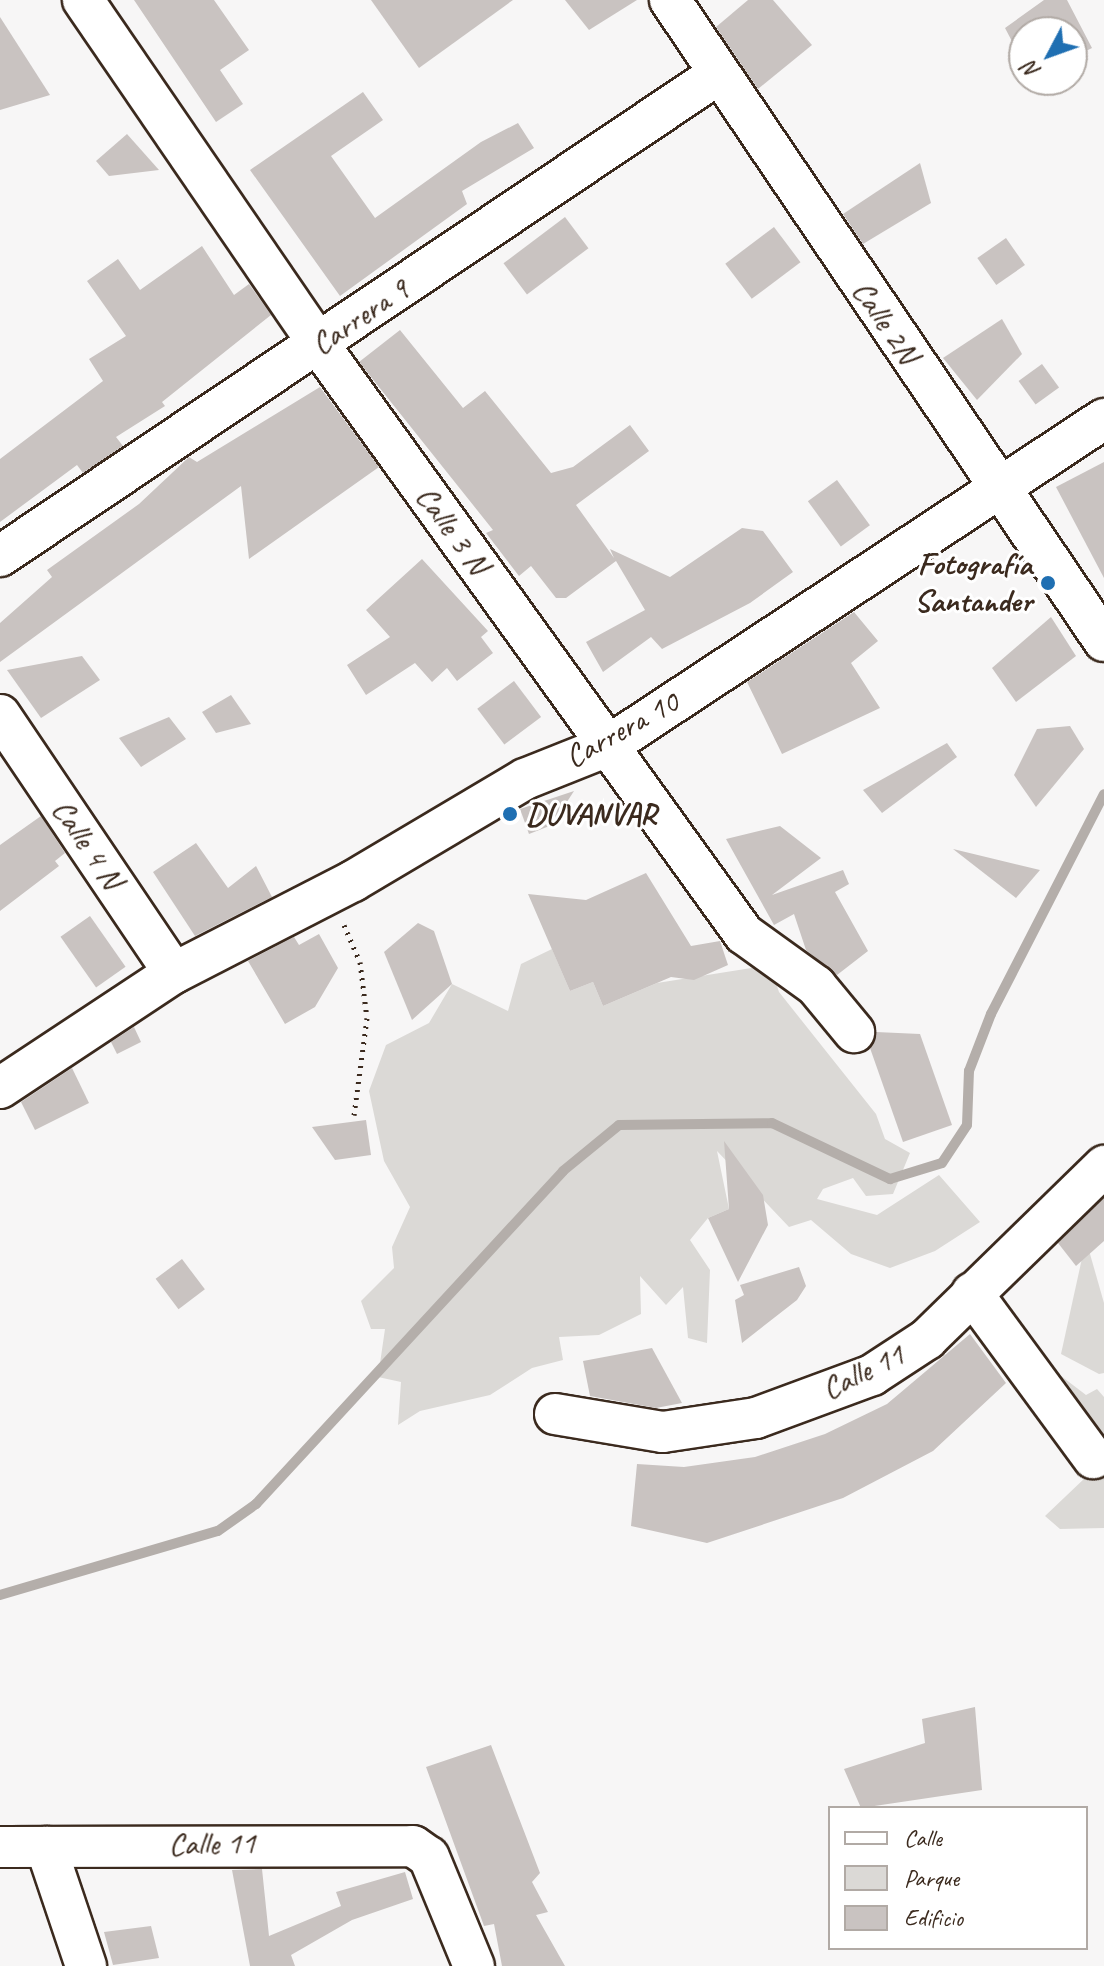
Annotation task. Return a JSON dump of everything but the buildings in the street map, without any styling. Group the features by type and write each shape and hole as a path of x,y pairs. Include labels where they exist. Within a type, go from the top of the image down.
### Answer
{"street":[{"name":"Calle 3 N","path":"83,0 319,345 744,934 816,986 854,1032"},
{"name":"Calle 2N","path":"670,0 717,75 1104,641"},
{"name":"Carrera 9","path":"0,556 319,345 717,75"},
{"name":"Carrera 10","path":"0,1088 174,973 353,881 525,779 608,746 1001,492 1104,419"},
{"name":"Calle 4 N","path":"0,715 174,973"},
{"name":"Calle 11","path":"555,1414 663,1432 756,1418 872,1375 927,1339 1104,1166"},
{"path":"972,1293 1093,1458"},
{"name":"Calle 11","path":"0,1847 396,1843 423,1850 471,1965"},
{"path":"46,1847 86,1966"}],"path":[{"path":"353,881 342,920 360,962 367,1018 354,1115"}],"green space":[{"path":"552,949 570,991 593,982 603,1006 657,983 770,965 779,992 876,1114 885,1139 910,1153 893,1194 866,1196 853,1178 823,1189 817,1199 877,1215 939,1175 980,1222 935,1251 890,1268 851,1254 811,1220 789,1227 717,1151 729,1209 708,1218 690,1240 710,1270 707,1343 688,1338 683,1287 666,1305 640,1276 641,1314 599,1335 559,1337 563,1360 532,1368 490,1395 420,1411 398,1425 401,1382 378,1377 385,1329 371,1329 361,1301 394,1268 392,1247 410,1207 384,1161 369,1091 386,1045 429,1023 452,984 508,1011 521,964"},
{"path":"1086,1240 1104,1303 1104,1373 1099,1374 1061,1354"},
{"path":"1048,1366 1086,1395 1097,1389 1104,1397 1104,1528 1060,1529 1045,1516 1086,1477 1035,1379"}],"waterway":[{"path":"0,1595 218,1531 256,1504 563,1171 619,1125 772,1123 890,1179 942,1163 967,1125 969,1071 991,1014 1104,794"}],"place":[{"name":"Fotografía Santander","path":"1048,583"},
{"name":"DUVANVAR","path":"510,814"}]}
